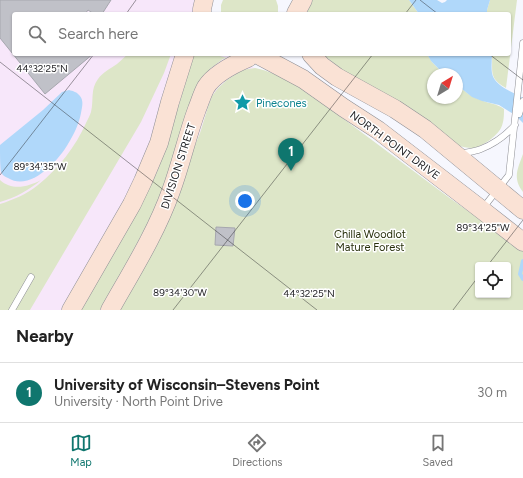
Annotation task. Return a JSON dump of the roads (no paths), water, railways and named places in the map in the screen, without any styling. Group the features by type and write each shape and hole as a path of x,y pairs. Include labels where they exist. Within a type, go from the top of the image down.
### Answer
{"street":[{"path":"71,310 138,192 159,143 184,56"},
{"name":"DIVISION STREET","path":"110,310 149,242 164,209 178,170 194,117 207,86 214,78 234,64 250,56"},
{"name":"NORTH POINT DRIVE","path":"254,56 303,79 378,130 523,242"},
{"path":"313,56 322,66 337,77 395,109 425,129 523,210"}],"lane":[{"path":"482,210 509,175 523,43"},
{"path":"455,154 480,149 508,132 515,125 523,101"},
{"path":"12,310 31,277"}],"water":[{"path":"409,0 437,0 442,3 447,0 490,0 487,12 418,12"},
{"path":"428,56 492,56 493,78 504,88 523,98 523,123 515,115 499,105 472,97 463,90 463,68 438,68"},
{"path":"69,90 80,96 82,106 76,129 58,158 42,173 25,181 16,181 4,176 1,173 0,145 43,110 62,92"}],"waterway":[{"path":"523,261 520,274 523,279"}],"place":[{"name":"Pinecones","path":"243,103"},
{"name":"University of Wisconsin–Stevens Point","path":"291,171"}],"park label":[{"name":"Chilla Woodlot Mature Forest","path":"370,240"}]}
